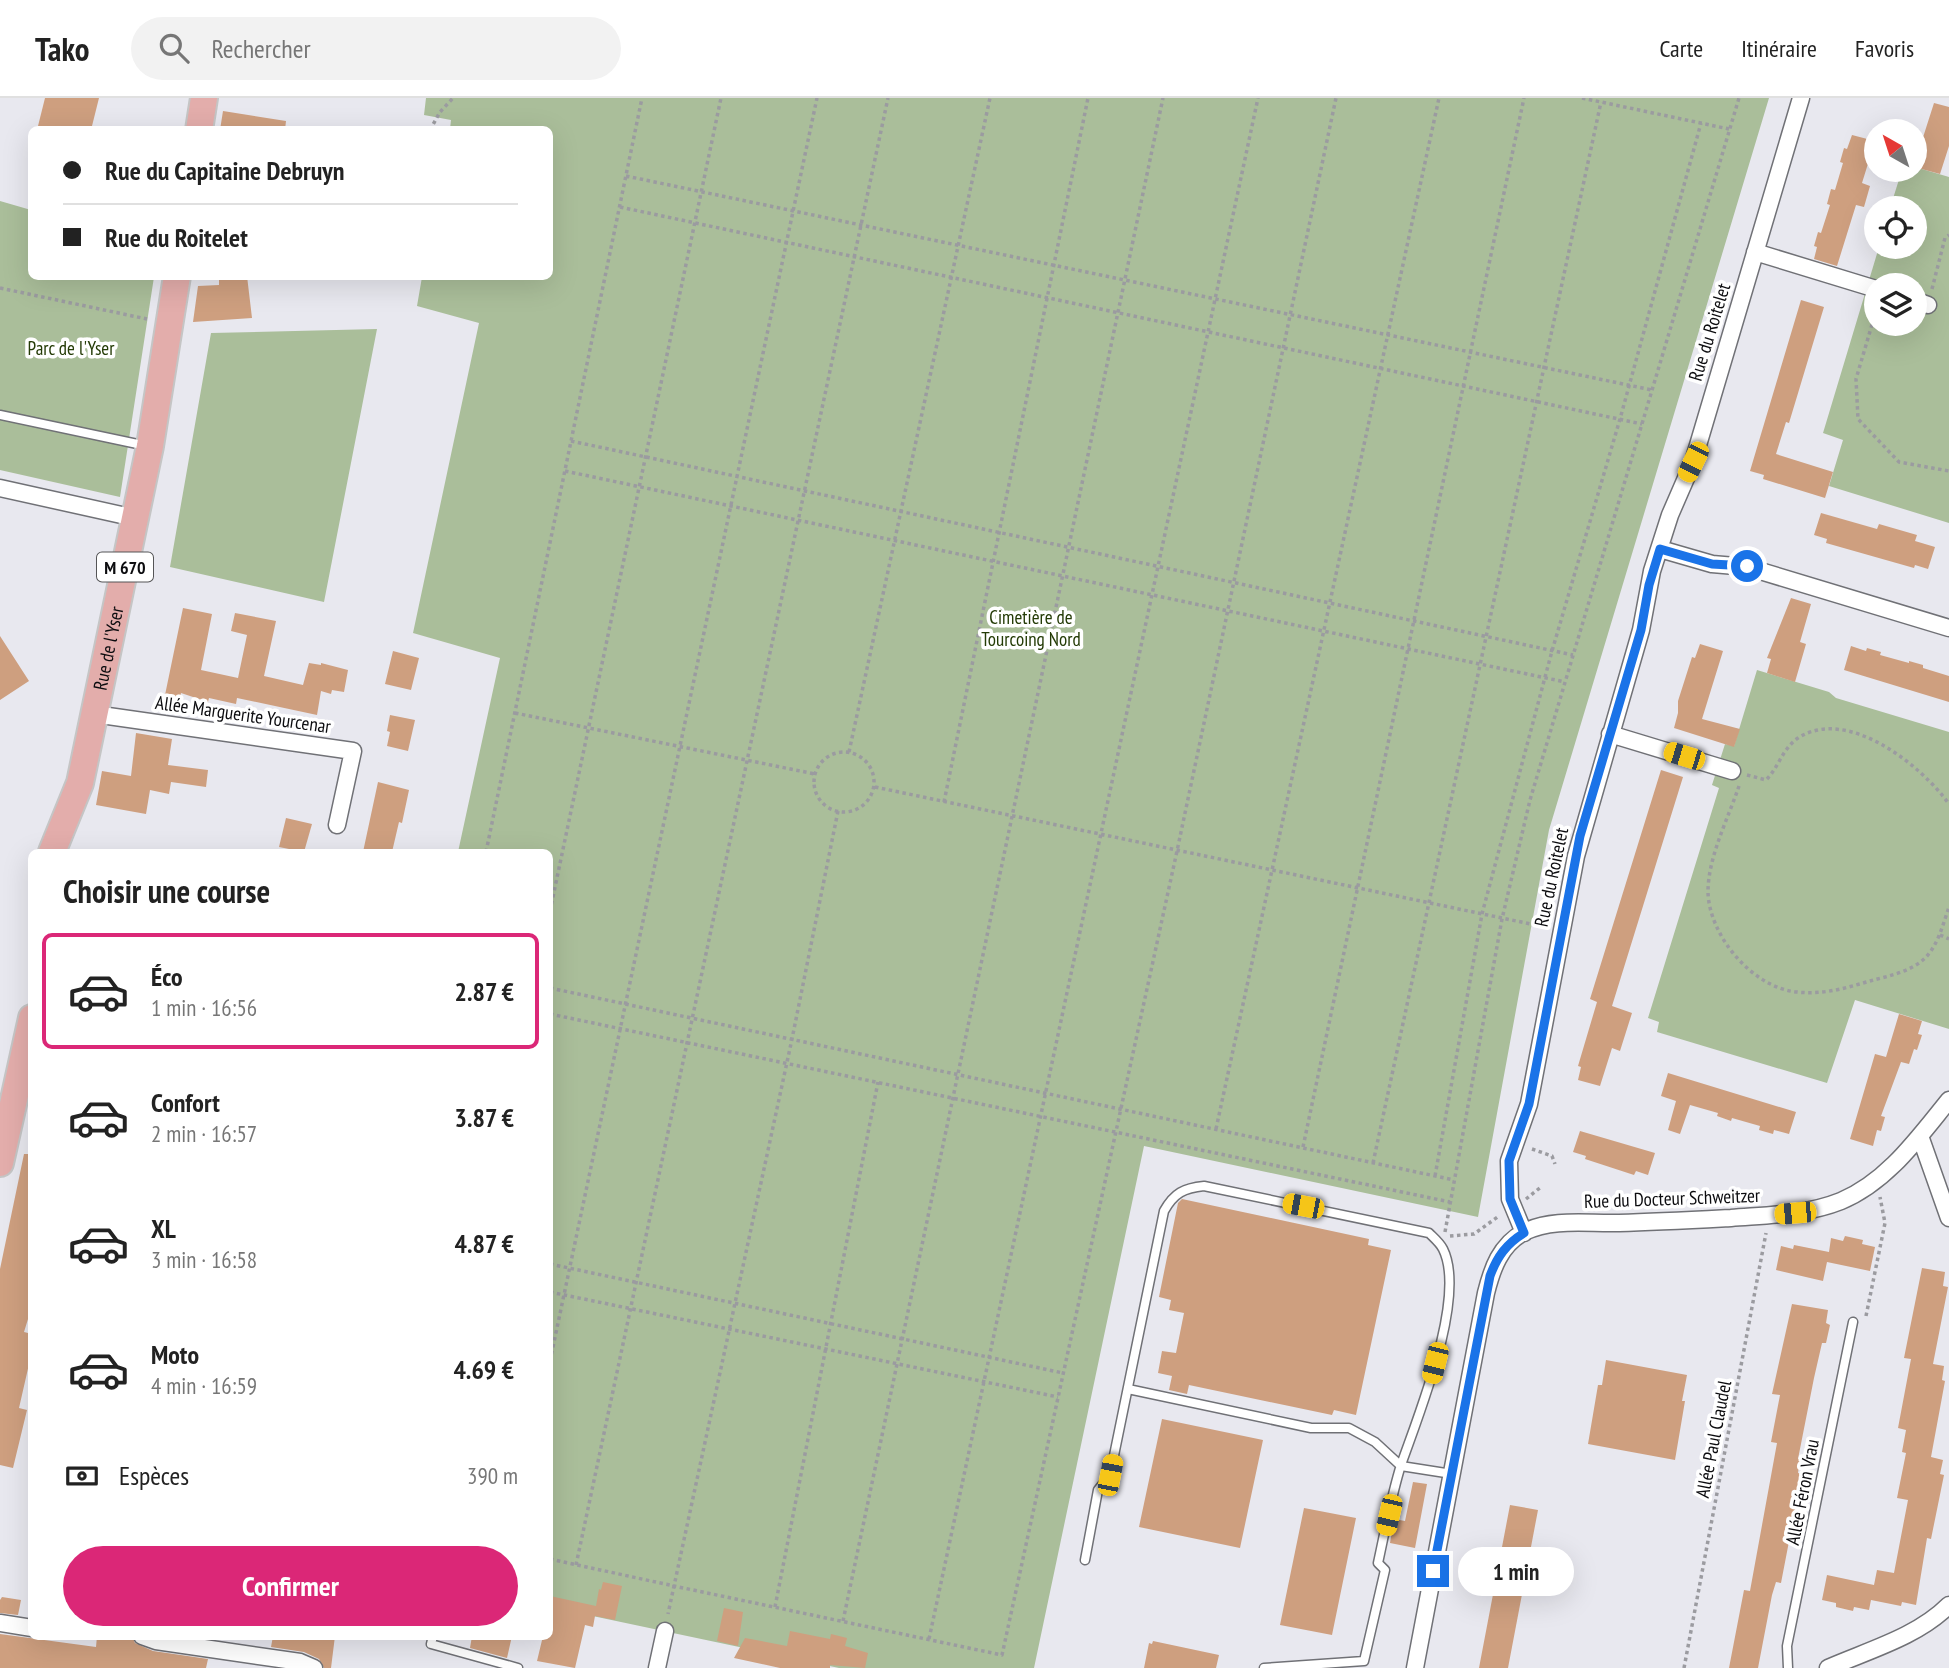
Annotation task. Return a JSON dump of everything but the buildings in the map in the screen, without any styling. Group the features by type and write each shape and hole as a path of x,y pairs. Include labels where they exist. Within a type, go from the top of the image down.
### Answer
{"main road":[{"path":"200,126 204,98"},
{"name":"Rue de l'Yser","path":"53,849 80,783 150,446 176,280"},
{"path":"0,1163 4,1125 28,1033"}],"street":[{"name":"Rue du Roitelet","path":"1524,1233 1513,1210 1508,1189 1509,1161 1529,1104 1580,836 1641,630 1649,585 1670,515 1693,462 1801,98"},
{"path":"1755,252 1864,285"},
{"path":"0,488 135,518"},
{"path":"1660,549 1712,564 1747,566 1949,628"},
{"name":"Allée Marguerite Yourcenar","path":"94,714 353,751 337,825"},
{"path":"1610,734 1738,777"},
{"name":"Rue du Docteur Schweitzer","path":"1524,1233 1538,1227 1563,1223 1769,1215 1823,1207 1850,1197 1877,1180 1920,1136 1949,1100"},
{"path":"1920,1136 1949,1218"},
{"path":"1415,1668 1490,1276 1506,1246 1524,1233"},
{"path":"1828,1668 1909,1633 1933,1619 1949,1605"},
{"path":"0,1623 28,1627"},
{"path":"657,1668 665,1631"},
{"path":"153,1640 300,1662 314,1668"}],"lane":[{"path":"0,415 150,446"},
{"path":"1085,1560 1098,1490 1110,1475 1164,1210 1170,1199 1180,1191 1204,1186 1429,1233 1443,1247 1448,1265 1449,1296 1429,1390 1401,1466 1378,1563 1385,1570 1364,1661 1265,1668"},
{"name":"Allée Féron Vrau","path":"1788,1668 1787,1646 1853,1322"},
{"path":"1128,1389 1311,1429 1349,1429 1375,1442 1401,1466 1452,1474"},
{"path":"432,1640 431,1644 518,1668"}],"path":[{"path":"432,126 440,111 453,98"},
{"path":"486,849 642,98"},
{"path":"553,896 721,98"},
{"path":"553,1348 817,98"},
{"path":"576,1565 888,98"},
{"path":"849,752 990,98"},
{"path":"944,802 1088,98"},
{"path":"843,1621 1163,98"},
{"path":"929,1639 1258,98"},
{"path":"553,1560 1002,1655 1177,851 1336,98"},
{"path":"1216,1129 1438,98"},
{"path":"1303,1147 1524,98"},
{"path":"1582,98 1729,129"},
{"path":"1541,1187 1513,1210 1498,1216 1474,1234 1444,1237 1502,919 1530,800 1739,98"},
{"path":"1373,1163 1601,102"},
{"path":"1435,1176 1482,914 1544,677 1620,419 1701,123"},
{"path":"626,176 1652,390"},
{"path":"620,206 1642,424"},
{"path":"1927,288 1945,238 1949,235"},
{"path":"0,288 170,323"},
{"path":"1869,336 1856,379 1858,419 1899,462 1949,471"},
{"path":"572,441 1573,655"},
{"path":"565,471 1565,682"},
{"path":"515,713 815,774"},
{"path":"1949,804 1935,785 1895,754 1851,731 1830,727 1813,730 1796,739 1783,753 1773,774 1766,780 1738,777 1711,867 1708,892 1711,913 1722,936 1746,966 1778,988 1795,992 1835,991 1913,967 1925,958 1940,935 1949,907"},
{"path":"836,752 849,752 865,759 872,767 875,787 865,804 857,810 838,811 828,808 816,793 815,774 826,757 836,752"},
{"path":"875,787 1561,930"},
{"path":"665,1631 787,1063 838,811"},
{"path":"1940,935 1949,939"},
{"path":"553,989 1454,1180"},
{"path":"553,1015 1450,1202"},
{"path":"775,1607 878,1082"},
{"path":"1526,1147 1552,1156 1555,1164"},
{"path":"1849,1339 1861,1341 1885,1223 1877,1180"},
{"name":"Allée Paul Claudel","path":"1684,1668 1769,1215"},
{"path":"553,1265 1063,1373"},
{"path":"553,1293 1058,1397"}],"green space":[{"name":"Cimetière de Tourcoing Nord","path":"426,98 1769,98 1549,830 1478,1217 1144,1146 1034,1668 839,1668 553,1608 553,849 459,849 500,658 413,633 479,323 417,306 421,280 553,280 553,126 450,126 451,120 424,115"},
{"path":"1927,171 1949,177 1949,523 1829,486 1843,440 1823,433 1864,297 1864,336 1927,336 1927,273 1871,273 1875,259 1927,259 1927,196 1894,196 1898,182 1927,182"},
{"name":"Parc de l'Yser","path":"0,201 28,209 28,280 154,280 120,497 0,470"},
{"path":"377,329 324,602 170,567 211,333"},
{"path":"1757,670 1829,692 1836,698 1949,732 1949,1029 1855,1000 1827,1083 1657,1032 1659,1022 1648,1018 1719,788 1712,785 1725,744 1734,746"}],"route":[{"path":"1433,1571 1490,1276 1506,1246 1524,1233 1510,1199 1509,1161 1529,1104 1580,836 1641,630 1653,571 1660,549 1712,564 1747,566"}]}
